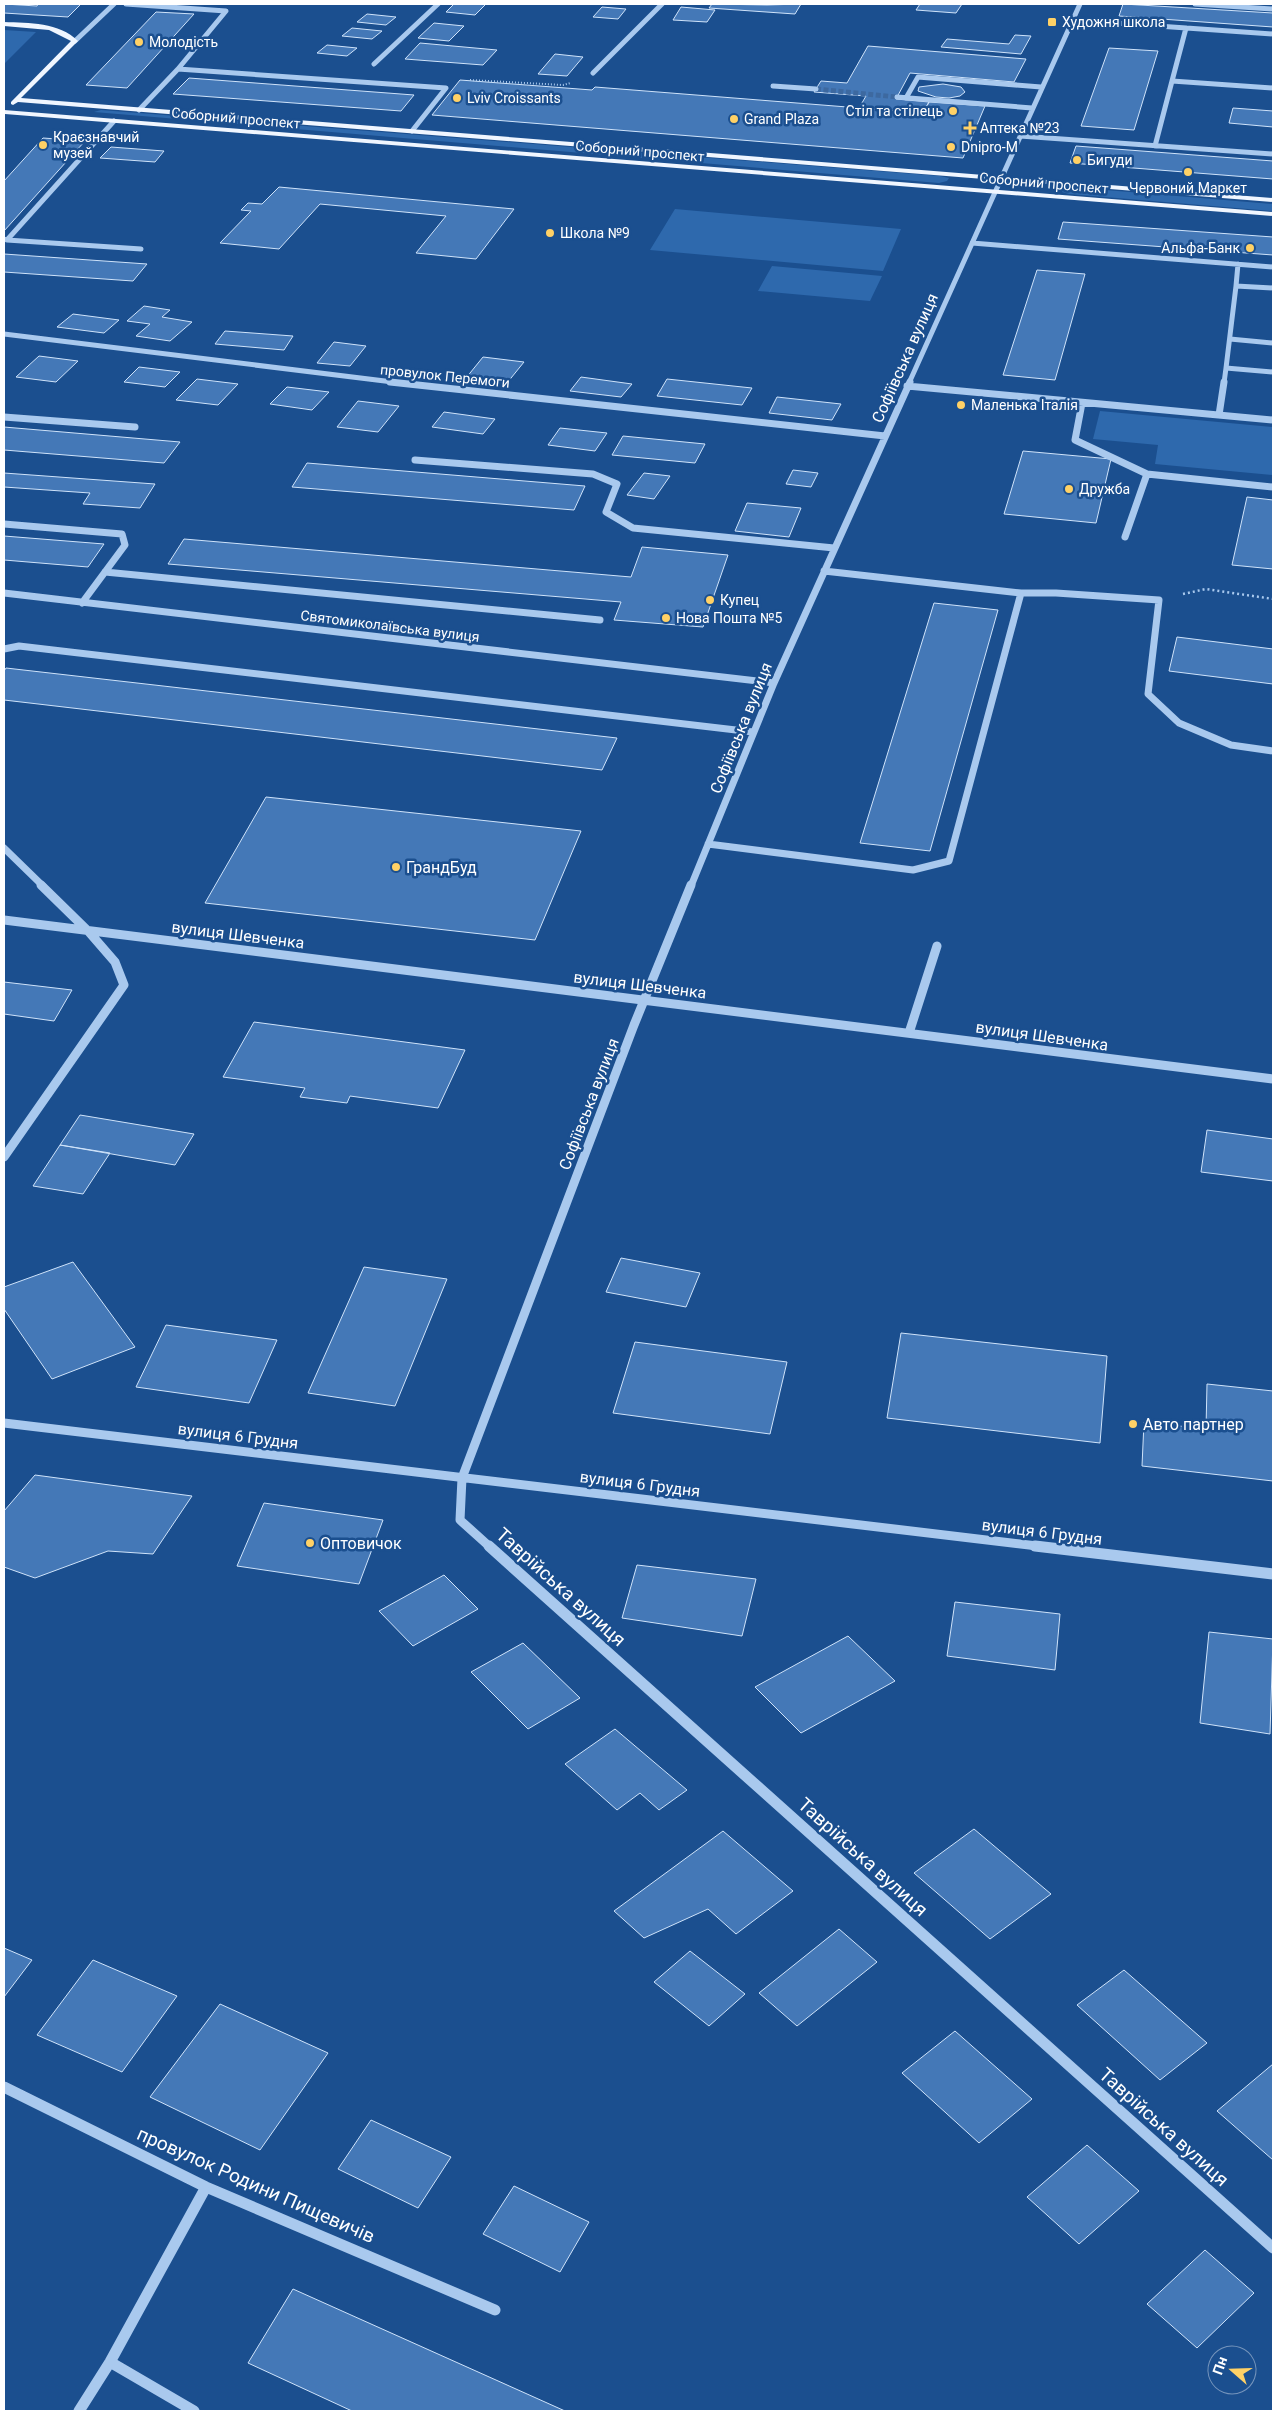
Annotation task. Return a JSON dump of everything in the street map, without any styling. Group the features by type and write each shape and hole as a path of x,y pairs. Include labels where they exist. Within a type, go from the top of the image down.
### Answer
{"main road":[{"path":"4,24 50,28 65,33 75,41 4,112"},
{"name":"Соборний проспект","path":"16,100 1273,200"},
{"name":"Соборний проспект","path":"4,112 1273,214"}],"street":[{"path":"75,41 114,4"},
{"path":"126,4 226,11 178,69 139,110"},
{"path":"374,64 438,4"},
{"path":"593,73 662,4"},
{"name":"Софіївська вулиця","path":"462,1478 645,1000 753,732 834,548 1080,4"},
{"path":"1195,4 1273,9"},
{"path":"1072,20 1273,34"},
{"path":"1155,146 1186,28"},
{"path":"178,69 446,88"},
{"path":"906,98 918,77 1042,87"},
{"path":"1172,81 1273,88"},
{"path":"773,86 816,89"},
{"path":"412,131 446,88"},
{"path":"898,97 1032,108"},
{"path":"5,240 114,121"},
{"path":"1020,136 1273,154"},
{"path":"5,240 141,249"},
{"path":"972,243 1273,267"},
{"path":"1220,415 1238,264"},
{"path":"1236,286 1273,288"},
{"name":"провулок Перемоги","path":"4,334 326,375 885,436"},
{"path":"1230,339 1273,343"},
{"path":"1226,368 1273,372"},
{"path":"907,386 1273,420"},
{"path":"1082,402 1075,440 1147,474 1273,487"},
{"path":"4,417 135,427"},
{"path":"414,460 593,474 617,484 606,512 633,528 834,548"},
{"path":"1125,537 1147,474"},
{"path":"4,524 122,534 125,545 82,602"},
{"path":"824,571 1021,593 1056,593 1158,600 1148,694 1179,723 1231,745 1273,750"},
{"path":"105,572 600,620"},
{"name":"Святомиколаївська вулиця","path":"4,593 774,683"},
{"path":"708,844 913,870 950,862 1021,593"},
{"path":"4,649 19,646 753,732"},
{"path":"4,848 89,932 115,962 124,985 4,1157"},
{"name":"вулиця Шевченка","path":"4,920 909,1033 1033,1044 1273,1079"},
{"path":"909,1033 937,946"},
{"name":"вулиця 6 Грудня","path":"4,1423 1273,1574"},
{"name":"Таврійська вулиця","path":"462,1478 460,1520 1273,2248"},
{"name":"провулок Родини Пищевичів","path":"4,2087 206,2187 495,2310"},
{"path":"79,2411 110,2362 206,2187"},
{"path":"110,2362 194,2411"}],"path":[{"path":"446,88 455,79 563,85 571,83 579,76 593,73"},
{"path":"1158,600 1206,589 1273,599"}],"shaded area":[{"path":"4,30 36,32 4,64"},
{"path":"101,110 949,178 947,181 939,183 94,112"},
{"path":"1070,187 1273,204 1273,211 1062,192 1063,189"},
{"path":"675,209 901,229 883,271 650,250"},
{"path":"772,266 882,276 870,301 758,291"},
{"path":"1100,411 1273,427 1273,475 1155,464 1158,445 1093,439"}],"building":[{"path":"4,4 37,6 38,4 81,4 68,17 4,13"},
{"path":"454,4 486,4 475,15 446,12"},
{"path":"712,4 801,4 795,14 709,8"},
{"path":"920,4 962,4 956,13 916,10"},
{"path":"1123,4 1273,13 1273,27 1119,16"},
{"path":"602,7 626,9 618,19 593,17"},
{"path":"681,7 715,10 707,22 673,20"},
{"path":"156,12 194,14 127,88 86,85"},
{"path":"367,14 396,17 386,25 357,22"},
{"path":"434,23 464,26 449,41 418,38"},
{"path":"352,28 382,31 372,39 342,36"},
{"path":"1015,35 1031,36 1021,54 941,47 947,39 1009,44"},
{"path":"420,43 497,50 483,65 405,59"},
{"path":"327,45 357,48 347,56 317,53"},
{"path":"868,46 1026,59 1014,82 910,73 896,99 929,102 923,113 859,108 866,96 814,92 821,81 847,83"},
{"path":"1109,48 1158,51 1134,130 1081,126"},
{"path":"555,54 583,57 567,76 538,74"},
{"path":"189,78 414,95 401,111 173,94"},
{"name":"Grand Plaza","path":"460,80 592,90 595,87 923,113 929,102 985,106 963,158 432,115"},
{"path":"943,84 961,87 965,92 960,96 949,98 936,97 918,91 919,87"},
{"path":"1233,108 1273,111 1273,127 1229,123"},
{"path":"43,138 85,141 4,231 4,181"},
{"path":"1076,146 1273,161 1273,179 1070,163"},
{"path":"111,147 164,151 155,162 100,158"},
{"path":"279,187 514,209 476,259 416,253 446,216 320,204 279,249 220,243 251,211 241,210 248,203 262,204"},
{"path":"1063,222 1273,237 1273,255 1058,239"},
{"path":"4,254 147,264 133,281 4,272"},
{"path":"1037,270 1085,274 1055,380 1003,375"},
{"path":"144,306 170,310 162,317 192,322 170,341 136,336 150,324 127,321"},
{"path":"73,314 119,320 104,333 57,327"},
{"path":"225,331 293,336 284,350 215,344"},
{"path":"334,342 366,346 350,366 317,363"},
{"path":"39,356 78,361 56,382 16,377"},
{"path":"483,357 524,362 507,383 466,378"},
{"path":"139,367 180,372 165,387 124,382"},
{"path":"581,377 632,384 621,397 570,391"},
{"path":"197,379 238,384 218,405 176,400"},
{"path":"667,379 752,388 742,405 657,396"},
{"path":"287,387 329,392 312,410 270,404"},
{"path":"777,397 841,404 832,420 769,413"},
{"path":"358,401 399,406 378,432 337,427"},
{"path":"444,412 495,419 483,434 432,427"},
{"path":"4,427 180,442 164,463 4,450"},
{"path":"560,428 607,433 595,451 548,445"},
{"path":"623,436 705,444 695,463 612,455"},
{"path":"1023,451 1111,459 1096,523 1004,514"},
{"path":"307,463 585,486 574,510 292,487"},
{"path":"793,470 818,473 811,487 786,484"},
{"path":"4,473 155,484 140,508 83,504 90,493 4,487"},
{"path":"644,473 670,476 654,499 627,495"},
{"path":"1247,497 1273,500 1273,569 1232,565"},
{"path":"747,503 801,508 789,537 735,531"},
{"path":"4,536 104,544 88,567 4,560"},
{"path":"184,539 631,577 642,547 728,555 703,627 614,620 621,602 168,564"},
{"path":"934,603 998,610 930,851 860,843"},
{"path":"1177,637 1273,649 1273,684 1169,671"},
{"path":"6,668 617,738 602,770 4,700 4,671"},
{"name":"ГрандБуд","path":"266,797 581,831 535,940 205,903"},
{"path":"4,982 72,990 54,1021 4,1014"},
{"path":"254,1022 465,1050 438,1108 350,1096 347,1103 300,1097 305,1088 223,1077"},
{"path":"80,1115 194,1134 175,1165 60,1145"},
{"path":"1207,1130 1273,1139 1273,1181 1201,1172"},
{"path":"60,1145 110,1153 83,1194 33,1186"},
{"path":"621,1258 700,1273 686,1307 606,1292"},
{"path":"73,1262 135,1347 52,1379 4,1309 4,1287"},
{"path":"364,1267 447,1279 395,1406 308,1393"},
{"path":"166,1325 277,1340 249,1403 136,1387"},
{"path":"901,1333 1107,1356 1100,1443 887,1418"},
{"path":"635,1342 787,1362 770,1434 613,1413"},
{"path":"1207,1384 1273,1391 1273,1481 1142,1466 1144,1422 1206,1429"},
{"path":"35,1475 192,1496 153,1554 108,1551 35,1578 4,1567 4,1511"},
{"name":"Оптовичок","path":"264,1503 383,1520 359,1584 237,1566"},
{"path":"637,1565 756,1579 742,1636 622,1618"},
{"path":"444,1575 478,1609 413,1646 379,1611"},
{"path":"955,1602 1060,1614 1055,1670 947,1656"},
{"path":"1209,1632 1273,1639 1270,1734 1200,1723"},
{"path":"848,1636 895,1681 801,1733 755,1687"},
{"path":"523,1643 580,1698 528,1729 471,1672"},
{"path":"615,1729 687,1790 659,1810 640,1793 617,1810 565,1764"},
{"path":"974,1829 1051,1894 990,1939 914,1873"},
{"path":"723,1831 793,1891 736,1934 708,1909 644,1938 614,1911"},
{"path":"839,1929 877,1962 797,2026 759,1993"},
{"path":"4,1948 32,1960 4,1997"},
{"path":"690,1951 745,1994 709,2026 654,1982"},
{"path":"93,1960 177,1996 122,2072 37,2035"},
{"path":"1124,1970 1207,2043 1160,2080 1077,2005"},
{"path":"220,2004 328,2053 260,2150 150,2097"},
{"path":"955,2031 1032,2099 979,2143 902,2073"},
{"path":"1273,2064 1273,2160 1217,2111"},
{"path":"371,2120 451,2157 418,2208 338,2169"},
{"path":"1087,2145 1139,2191 1079,2244 1027,2197"},
{"path":"514,2186 589,2222 560,2272 483,2234"},
{"path":"1205,2250 1254,2293 1197,2348 1147,2304"},
{"path":"293,2289 565,2411 352,2411 248,2363"}],"tunnel":[{"path":"816,89 897,97"}],"place":[{"name":"Художня школа","path":"1052,22"},
{"name":"Молодість","path":"139,42"},
{"name":"Lviv Croissants","path":"457,98"},
{"name":"Стіл та стілець","path":"953,111"},
{"name":"Grand Plaza","path":"734,119"},
{"name":"Аптека №23","path":"970,128"},
{"name":"Краєзнавчий музей","path":"43,145"},
{"name":"Dnipro-M","path":"951,147"},
{"name":"Бигуди","path":"1077,160"},
{"name":"Червоний Маркет","path":"1188,172"},
{"name":"Школа №9","path":"550,233"},
{"name":"Альфа-Банк","path":"1250,248"},
{"name":"Маленька Італія","path":"961,405"},
{"name":"Дружба","path":"1069,489"},
{"name":"Купец","path":"710,600"},
{"name":"Нова Пошта №5","path":"666,618"},
{"name":"ГрандБуд","path":"396,867"},
{"name":"Авто партнер","path":"1133,1424"},
{"name":"Оптовичок","path":"310,1543"}]}
